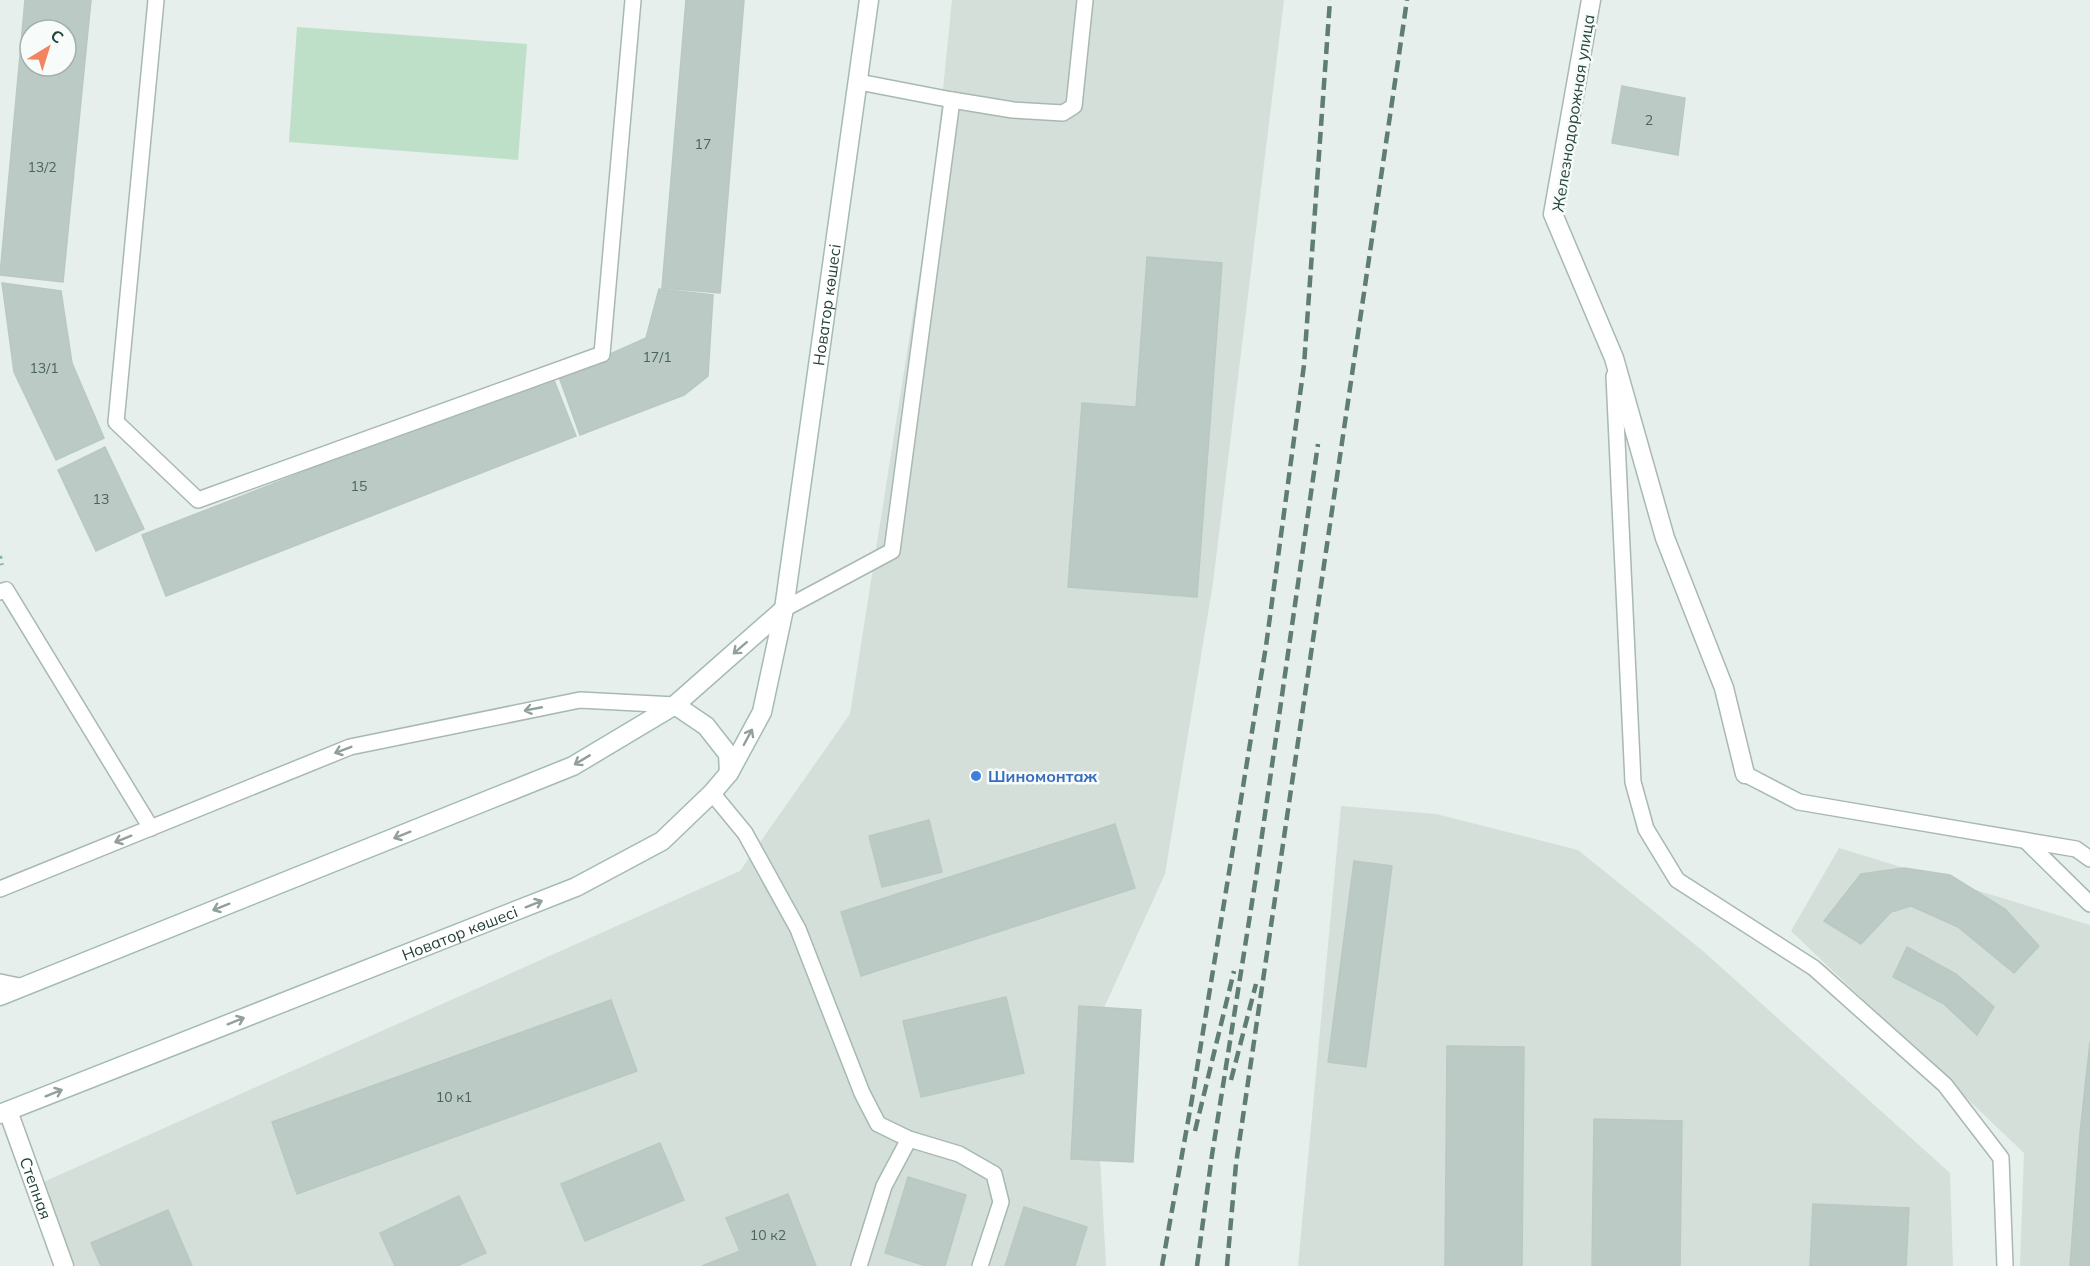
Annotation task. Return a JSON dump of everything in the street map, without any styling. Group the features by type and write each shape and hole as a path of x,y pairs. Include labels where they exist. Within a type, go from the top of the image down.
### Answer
{"main road":[{"name":"Новатор көшесі","path":"4,1113 576,887 662,841 712,793 729,773 762,712 784,609 869,0"},
{"name":"Железнодорожная улица","path":"1591,0 1553,214 1614,358 1665,537 1724,688 1745,774"},
{"path":"0,996 573,766 675,705 784,609"},
{"path":"675,705 706,726 728,754 729,773"},
{"name":"Степная","path":"4,1113 64,1266"}],"lane":[{"path":"156,0 116,422 198,500 602,354 633,0"},
{"path":"859,82 1013,110 1063,113 1074,106 1085,0"},
{"path":"784,609 892,550 952,100"},
{"path":"1614,358 1633,782 1646,829 1677,880 1814,968 1945,1085 2001,1158 2005,1266"},
{"path":"0,592 6,590 151,828"},
{"path":"0,889 350,747 580,700 675,705"},
{"path":"1745,774 1799,802 2076,849 2090,859"},
{"path":"712,793 745,833 798,929 862,1093 878,1124 909,1139 959,1154 993,1174 1001,1202 980,1266"},
{"path":"2026,841 2090,904"},
{"path":"0,982 24,987"},
{"path":"859,1266 884,1186 909,1139"}],"shaded area":[{"path":"952,0 1284,0 1213,583 1165,874 1093,1032 1106,1266 55,1266 39,1184 740,871 850,714 933,188"},
{"path":"1341,806 1436,814 1578,850 1703,951 1950,1173 1953,1266 1298,1266"},
{"path":"1839,848 2090,925 2090,1266 2020,1266 2024,1153 1791,931"}],"green space":[{"path":"297,27 527,44 518,160 289,142"}],"building":[{"path":"25,0 91,0 63,282 0,275 18,77 78,78 78,18 23,18"},
{"path":"686,0 744,0 720,293 662,288"},
{"path":"1622,86 1685,98 1678,155 1612,143"},
{"path":"1147,257 1222,263 1197,597 1068,587 1082,403 1136,407"},
{"path":"2,283 61,291 72,363 104,438 56,460 14,372"},
{"path":"659,289 713,295 708,376 684,395 580,435 559,377 646,338"},
{"path":"552,375 576,436 166,596 142,535"},
{"path":"105,447 144,529 96,551 58,470"},
{"path":"929,820 942,872 882,887 869,836"},
{"path":"1115,824 1135,888 861,976 841,912"},
{"path":"1354,861 1392,866 1366,1067 1328,1062"},
{"path":"1904,868 1950,875 2005,909 2039,946 2014,973 1958,927 1911,906 1891,912 1861,944 1824,921 1861,874"},
{"path":"1907,947 1956,974 1994,1007 1977,1035 1944,1004 1893,977"},
{"path":"1006,997 1024,1073 921,1097 903,1021"},
{"path":"611,1000 637,1071 297,1194 272,1122"},
{"path":"1079,1006 1141,1010 1133,1162 1071,1159"},
{"path":"2090,1042 2090,1266 2070,1266 2080,1133"},
{"path":"1447,1046 1524,1047 1522,1266 1445,1266"},
{"path":"1594,1119 1682,1121 1680,1266 1592,1266"},
{"path":"660,1143 684,1200 585,1241 561,1184"},
{"path":"908,1177 966,1195 945,1266 926,1266 885,1253"},
{"path":"788,1194 816,1266 702,1266 740,1251 726,1218"},
{"path":"459,1196 486,1253 457,1266 395,1266 380,1233"},
{"path":"1813,1204 1909,1208 1906,1266 1810,1266"},
{"path":"1024,1207 1087,1227 1075,1266 1005,1266"},
{"path":"168,1210 192,1266 101,1266 91,1243"}],"railway":[{"path":"1162,1266 1192,1099 1266,646 1304,365 1330,0"},
{"path":"1227,1266 1236,1164 1407,0"},
{"path":"1197,1266 1318,444"},
{"path":"1195,1131 1234,971"},
{"path":"1231,1080 1256,984"}],"place":[{"name":"Шиномонтаж","path":"976,776"}]}
